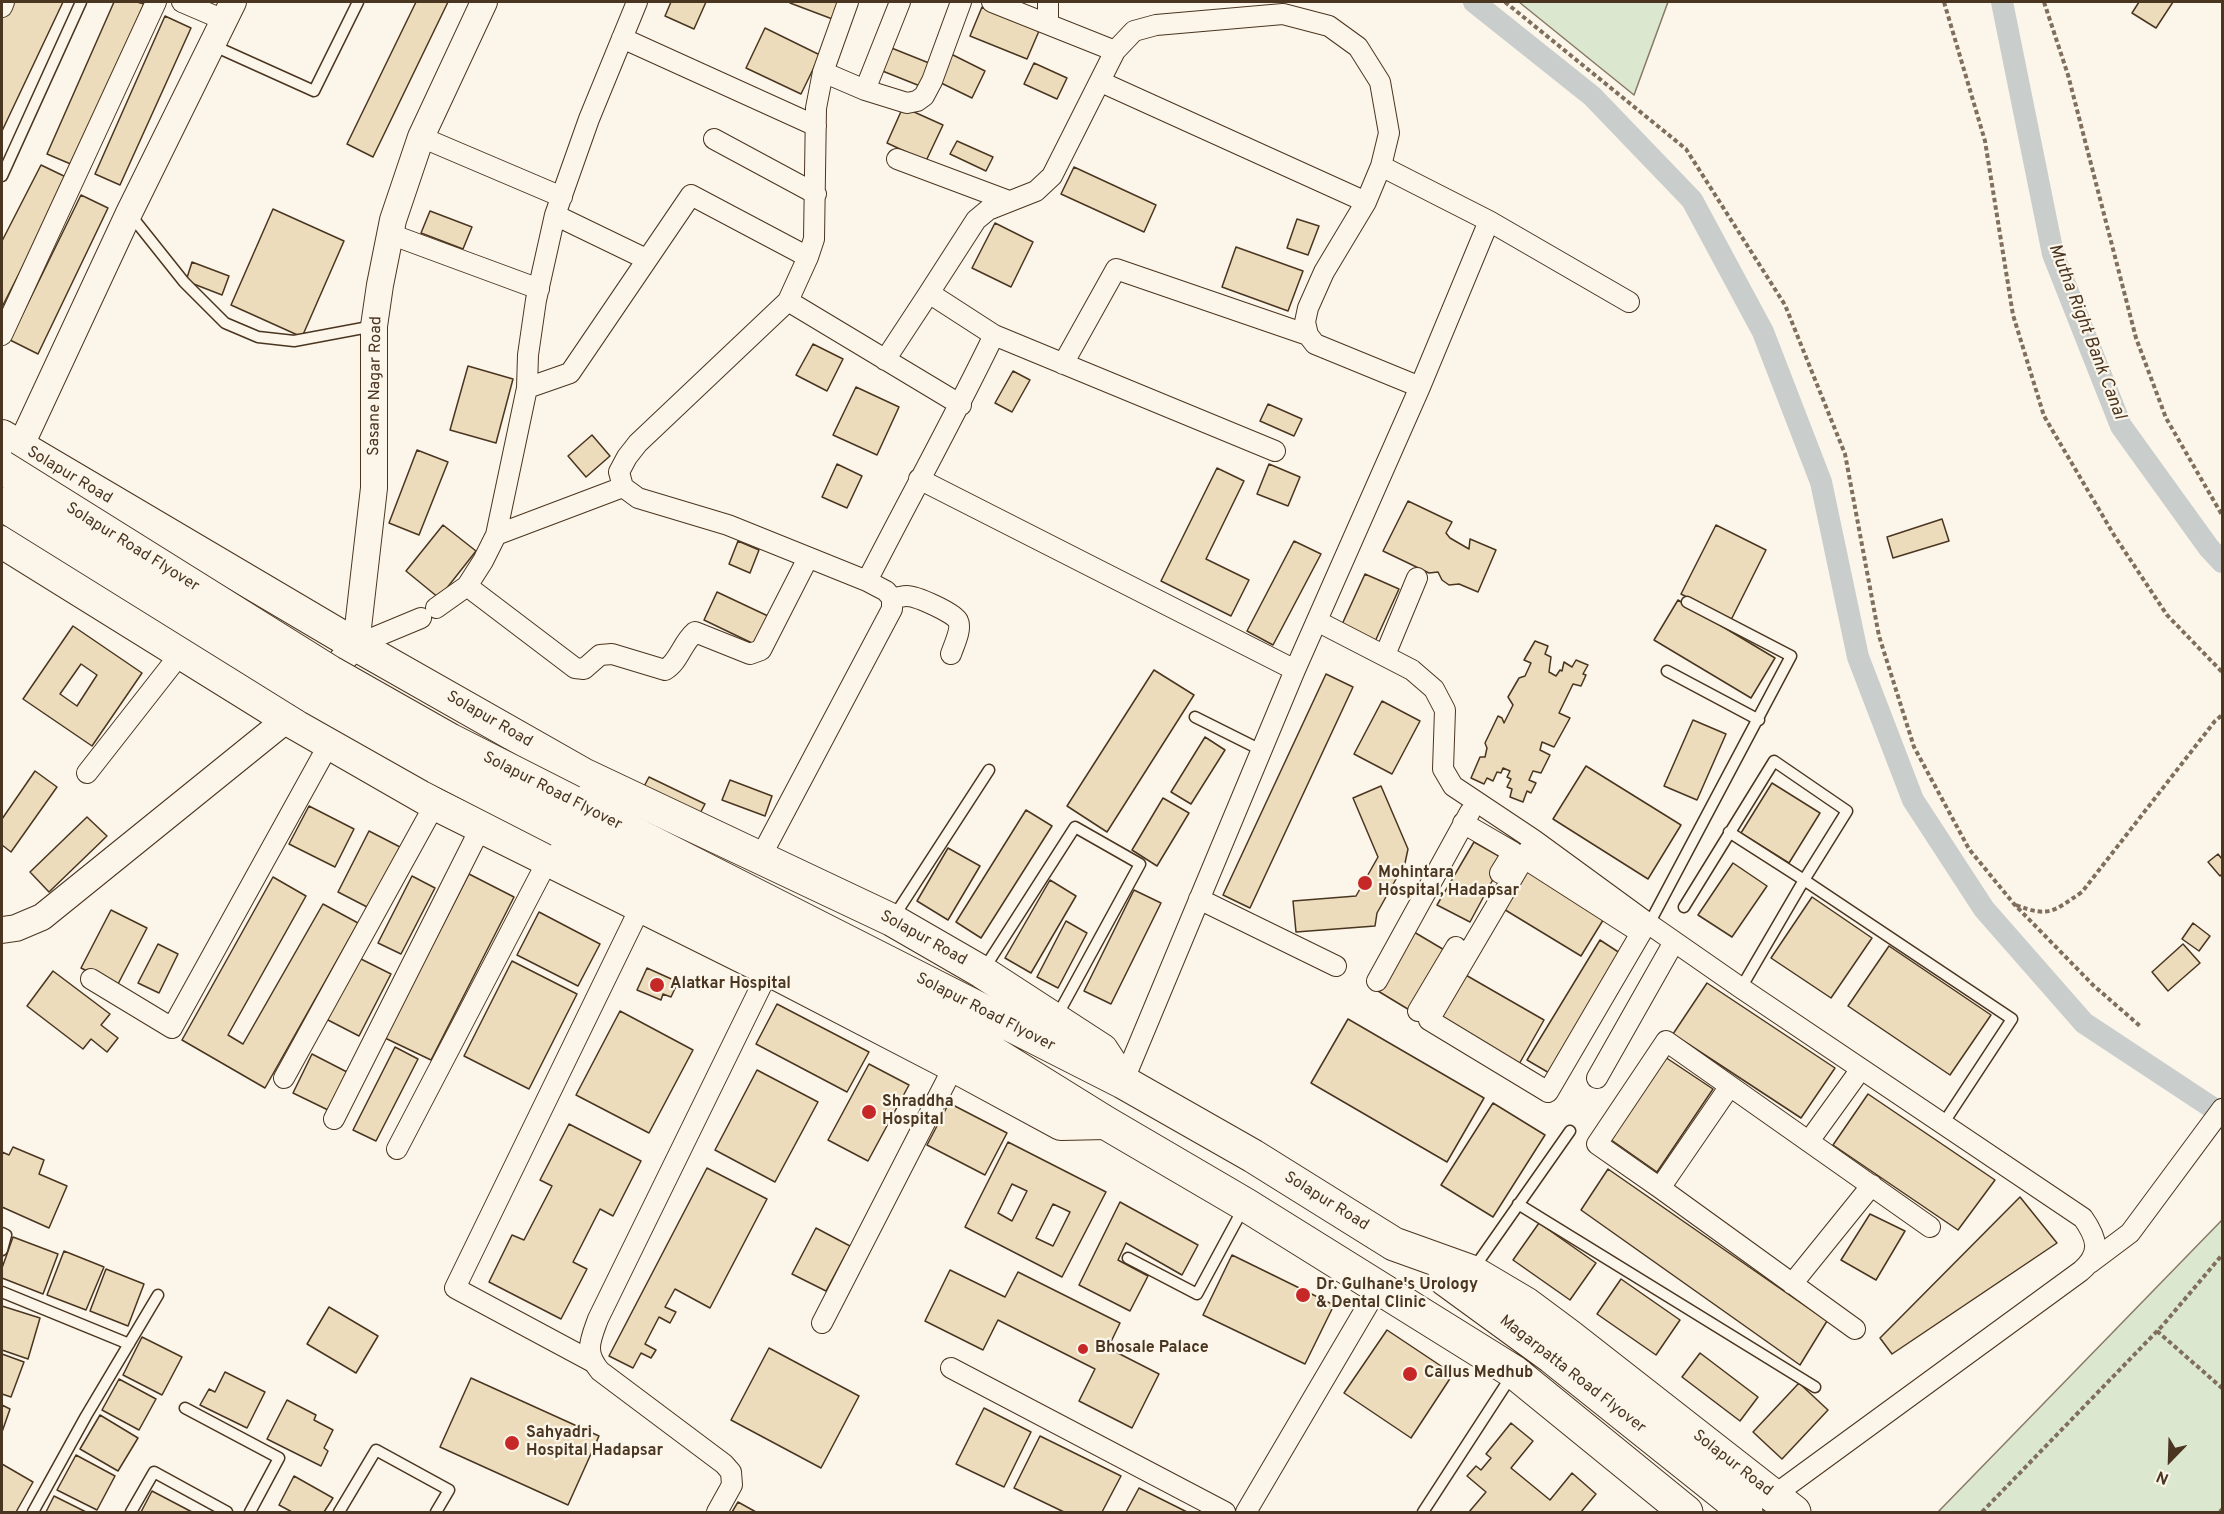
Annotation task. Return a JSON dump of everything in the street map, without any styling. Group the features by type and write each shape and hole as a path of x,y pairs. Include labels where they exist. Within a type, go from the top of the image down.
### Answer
{"highway":[{"name":"Solapur Road Flyover","path":"8,450 330,672 450,740 560,831 1123,1082"},
{"name":"Solapur Road Flyover","path":"2,504 314,698 436,767 982,1046 1106,1123"},
{"name":"Solapur Road","path":"1123,1082 1253,1156 1394,1244 1472,1272 1526,1304 1569,1336 1771,1507"},
{"path":"1106,1123 1379,1286 1514,1372 1686,1512"},
{"name":"Magarpatta Road Flyover","path":"1394,1244 1552,1357 1771,1507"}],"main road":[{"name":"Solapur Road","path":"8,450 583,774 892,920 982,972 1102,1050 1123,1082"},
{"path":"2,542 286,719 435,804 482,827 560,831 641,906 954,1066 1061,1124 1106,1123"}],"street":[{"path":"2,7 4,2"},
{"path":"2,335 156,2"},
{"path":"8,450 129,213 228,11 182,2"},
{"name":"Sasane Nagar Road","path":"356,645 374,488 374,326 390,234 421,137 484,2"},
{"path":"2,930 16,928 42,917 286,719 356,645 428,613 467,586 496,535 527,388 528,355 538,290 558,206 589,119 637,2"},
{"path":"760,858 892,609 892,598 886,591 867,581 728,525 638,498 623,488 619,472 627,457 638,444 788,301 814,239 816,108 823,72 848,2"},
{"path":"865,90 900,2"},
{"path":"823,72 865,90 907,103 917,101 924,96 961,2"},
{"path":"992,2 1115,51"},
{"path":"1048,2 1048,24"},
{"path":"885,360 976,220 988,210 1036,191 1052,176 1115,51 1134,32 1156,25 1283,14 1329,26 1358,47 1380,82 1389,133 1381,166 1366,202 1316,288 1305,322 1308,335 1315,344 1325,349 1420,387"},
{"path":"622,38 816,126"},
{"path":"1101,82 1366,202"},
{"path":"421,137 558,206 646,259"},
{"path":"714,139 816,194"},
{"path":"897,159 1009,201"},
{"path":"1381,166 1489,221 1629,302"},
{"path":"527,388 570,373 691,195 808,257"},
{"path":"1123,1082 1295,670 1420,387 1489,221"},
{"path":"390,234 538,290"},
{"path":"1063,364 1116,269 1308,335"},
{"path":"929,293 994,335 1275,451"},
{"path":"788,301 961,405"},
{"path":"867,581 919,479 961,405 994,335"},
{"path":"919,479 1295,670"},
{"path":"496,535 623,488"},
{"path":"467,586 574,668 584,669 600,655 612,654 664,670 672,666 688,638 695,632 750,654 761,650 808,558"},
{"path":"1385,656 1417,578"},
{"path":"892,598 907,596 952,614 958,619 960,626 951,654"},
{"path":"1317,621 1412,670 1434,689 1445,710 1443,769 1453,786 1534,840 1741,988 2083,1218 2094,1234 2096,1251 2090,1263"},
{"path":"87,773 181,653"},
{"path":"91,980 172,1028 329,744"},
{"path":"1377,981 1476,801"},
{"path":"284,1078 435,804"},
{"path":"1418,1011 1513,852 1464,824"},
{"path":"334,1119 482,827"},
{"path":"397,1149 560,831"},
{"path":"1524,858 1641,933 1548,1092 1429,1020 1534,840"},
{"path":"1199,899 1336,966"},
{"path":"641,906 454,1288 591,1361 600,1371 724,1464 731,1472 732,1485 717,1512"},
{"path":"1597,1078 1674,942"},
{"path":"591,1361 589,1342 598,1319 769,970"},
{"path":"1855,1329 1597,1144 1666,1041 1930,1227"},
{"path":"822,1323 954,1066"},
{"path":"1809,1141 1861,1069"},
{"path":"1660,1188 1730,1086"},
{"path":"1771,1507 2130,1233 2223,1109"},
{"path":"1792,1284 1872,1185"},
{"path":"1246,1512 1379,1286"},
{"path":"951,1368 1225,1512"}],"lane":[{"path":"2,176 81,2"},
{"path":"212,45 314,91 358,2"},
{"path":"129,213 184,282 225,323 258,338 294,341 374,326"},
{"path":"1649,924 1791,656 1687,602"},
{"path":"1667,671 1759,720"},
{"path":"1194,717 1261,750"},
{"path":"1684,907 1774,761 1847,810 1741,988"},
{"path":"892,920 989,770"},
{"path":"982,972 1075,827 1140,864 1055,1019"},
{"path":"1729,832 2012,1019 1943,1124"},
{"path":"1472,1272 1570,1131"},
{"path":"1518,1204 1815,1387"},
{"path":"1128,1258 1197,1294 1246,1205"},
{"path":"2,1233 6,1235 2,1250"},
{"path":"2,1292 129,1344"},
{"path":"33,1512 86,1416 158,1295"},
{"path":"1423,1512 1514,1372"},
{"path":"185,1408 279,1458 250,1512"},
{"path":"339,1512 376,1450 449,1490 436,1512"},
{"path":"131,1512 154,1472 227,1512"}],"path":[{"path":"1505,2 1686,149 1785,305 1845,454 1880,636 1914,747 1969,849 2014,904 2093,985 2140,1026"},
{"path":"1944,2 1985,141 2013,315 2044,416 2114,535 2167,615 2223,672"},
{"path":"2044,2 2068,75 2136,338 2166,418 2223,515"},
{"path":"2014,904 2035,913 2056,909 2082,892 2215,721 2223,715"},
{"path":"1982,1512 2157,1331 2223,1255"},
{"path":"2157,1331 2223,1388"}],"green space":[{"path":"1519,2 1668,2 1634,95"},
{"path":"2222,1220 2222,1512 1938,1512"}],"building":[{"path":"8,2 63,2 2,131 2,14"},
{"path":"114,2 144,4 73,165 47,154"},
{"path":"416,2 448,2 373,157 347,144"},
{"path":"671,2 706,2 694,29 665,16"},
{"path":"791,2 842,2 835,20"},
{"path":"2139,2 2173,2 2156,28 2132,13"},
{"path":"982,7 1039,31 1027,59 970,36"},
{"path":"165,16 191,28 120,185 95,174"},
{"path":"765,28 820,55 801,94 746,68"},
{"path":"889,47 929,63 920,86 880,70"},
{"path":"951,54 985,71 972,98 937,81"},
{"path":"1034,63 1067,78 1057,99 1024,84"},
{"path":"903,107 943,125 926,161 887,143"},
{"path":"957,141 993,157 986,171 950,154"},
{"path":"41,165 68,178 2,307 2,241"},
{"path":"1074,167 1156,205 1144,232 1061,194"},
{"path":"81,195 108,208 38,354 10,340"},
{"path":"273,209 344,241 302,337 231,305"},
{"path":"430,211 472,227 463,249 421,233"},
{"path":"1297,219 1319,226 1308,255 1287,248"},
{"path":"995,223 1033,242 1011,287 972,268"},
{"path":"1236,247 1303,271 1288,311 1222,287"},
{"path":"192,262 229,276 222,295 186,281"},
{"path":"813,344 843,359 827,391 796,375"},
{"path":"468,366 513,379 496,443 450,430"},
{"path":"1013,371 1030,380 1012,412 995,403"},
{"path":"856,387 899,407 877,455 833,435"},
{"path":"1268,404 1302,419 1294,436 1260,421"},
{"path":"592,435 610,456 586,477 568,456"},
{"path":"417,450 448,462 419,535 389,523"},
{"path":"837,464 862,476 847,508 822,497"},
{"path":"1269,464 1300,477 1288,506 1257,494"},
{"path":"1217,468 1244,481 1206,559 1249,580 1231,616 1161,581"},
{"path":"1408,501 1452,522 1446,533 1450,538 1469,549 1470,539 1496,550 1478,592 1459,584 1449,585 1442,580 1438,572 1429,573 1383,551"},
{"path":"1942,519 1949,541 1893,558 1887,537"},
{"path":"443,525 476,551 439,598 406,571"},
{"path":"1716,525 1766,550 1731,620 1681,594"},
{"path":"738,541 759,550 750,573 729,564"},
{"path":"1294,541 1321,554 1273,645 1247,631"},
{"path":"1365,574 1399,589 1373,646 1339,631"},
{"path":"717,592 768,616 754,644 704,620"},
{"path":"1678,600 1775,658 1751,698 1654,640"},
{"path":"73,626 142,673 92,746 23,699","holes":["81,664 97,675 77,706 60,694"]},
{"path":"1535,641 1548,646 1545,654 1551,657 1549,672 1556,676 1560,670 1562,671 1564,662 1572,667 1576,660 1588,665 1583,674 1586,675 1581,686 1573,684 1559,713 1570,718 1554,747 1542,742 1540,750 1550,755 1541,773 1533,771 1529,780 1536,783 1531,793 1527,791 1523,802 1510,797 1512,789 1507,787 1511,779 1507,777 1510,771 1503,768 1501,773 1497,772 1493,781 1487,778 1484,784 1471,778 1480,757 1485,757 1487,748 1485,743 1498,716 1504,723 1513,705 1508,697 1519,678 1525,676 1531,663 1524,660"},
{"path":"1154,670 1194,695 1107,832 1067,806"},
{"path":"1326,674 1353,687 1250,908 1223,895"},
{"path":"1382,701 1420,721 1392,774 1354,754"},
{"path":"1693,720 1726,734 1697,800 1664,786"},
{"path":"1205,737 1225,750 1191,804 1171,792"},
{"path":"1586,766 1681,825 1648,879 1553,819"},
{"path":"35,771 57,787 11,852 2,845 2,819"},
{"path":"649,777 705,804 696,821 640,794"},
{"path":"730,780 772,796 765,816 722,800"},
{"path":"1772,783 1820,813 1789,863 1741,833"},
{"path":"1381,786 1408,849 1405,863 1377,913 1375,926 1296,932 1293,901 1356,896 1378,857 1353,798"},
{"path":"1163,798 1189,813 1157,866 1132,850"},
{"path":"309,806 354,829 335,867 289,844"},
{"path":"1026,810 1052,826 981,938 956,922"},
{"path":"87,817 107,836 49,892 30,872"},
{"path":"369,831 402,848 371,909 338,892"},
{"path":"1474,842 1504,859 1470,922 1437,905"},
{"path":"948,848 980,866 948,920 917,901"},
{"path":"2218,854 2222,859 2220,876 2208,862"},
{"path":"1733,863 1767,886 1732,937 1698,915"},
{"path":"1526,869 1605,917 1581,956 1502,908"},
{"path":"469,874 514,897 431,1060 385,1038"},
{"path":"412,876 435,888 401,954 378,943"},
{"path":"273,877 306,896 228,1035 243,1044 323,904 358,923 265,1088 182,1040"},
{"path":"1050,880 1076,896 1031,973 1005,958"},
{"path":"1134,890 1161,903 1111,1004 1084,991"},
{"path":"1812,897 1872,938 1831,998 1771,958"},
{"path":"111,910 147,928 117,986 81,968"},
{"path":"539,912 600,944 578,986 517,955"},
{"path":"1066,921 1087,933 1058,988 1037,977"},
{"path":"2193,923 2210,936 2199,951 2182,939"},
{"path":"1414,932 1446,951 1411,1011 1378,991"},
{"path":"1600,940 1623,955 1551,1074 1527,1060"},
{"path":"158,944 178,954 159,993 138,983"},
{"path":"2183,944 2200,963 2168,991 2152,972"},
{"path":"1889,946 1991,1015 1950,1075 1848,1006"},
{"path":"357,957 391,974 359,1036 326,1019"},
{"path":"512,961 577,994 529,1089 464,1056"},
{"path":"647,968 678,982 671,997 663,994 661,1000 637,990"},
{"path":"53,971 110,1014 101,1025 118,1038 107,1052 91,1039 83,1049 27,1006"},
{"path":"1464,974 1544,1020 1518,1066 1438,1020"},
{"path":"1707,983 1835,1068 1801,1118 1673,1034"},
{"path":"777,1004 869,1052 847,1092 756,1044"},
{"path":"620,1011 693,1050 649,1133 576,1095"},
{"path":"1348,1019 1484,1098 1447,1162 1311,1083"},
{"path":"395,1047 418,1059 376,1141 353,1130"},
{"path":"312,1054 347,1072 328,1110 293,1093"},
{"path":"1662,1055 1713,1089 1657,1172 1607,1137"},
{"path":"869,1064 909,1085 868,1161 828,1140"},
{"path":"757,1070 818,1102 775,1182 715,1150"},
{"path":"1868,1094 1995,1180 1958,1230 1833,1145"},
{"path":"949,1103 1007,1133 985,1175 927,1145"},
{"path":"1493,1103 1545,1135 1493,1217 1441,1185"},
{"path":"569,1124 641,1161 613,1216 600,1209 573,1262 587,1269 561,1319 489,1282 512,1235 524,1240 552,1186 540,1180"},
{"path":"1008,1142 1106,1192 1062,1277 965,1227","holes":["1012,1184 1027,1191 1012,1221 998,1213","1053,1204 1070,1212 1053,1246 1036,1238"]},
{"path":"13,1147 44,1160 39,1174 67,1186 49,1228 2,1207 2,1152 9,1155"},
{"path":"707,1168 767,1199 710,1308 675,1289 665,1307 676,1312 670,1323 659,1317 645,1344 656,1350 651,1358 641,1353 633,1368 609,1356"},
{"path":"1608,1169 1827,1321 1800,1365 1581,1210"},
{"path":"2020,1197 2057,1243 1892,1354 1880,1338"},
{"path":"1120,1202 1198,1245 1182,1275 1126,1243 1118,1260 1148,1276 1130,1311 1079,1285"},
{"path":"1870,1214 1905,1231 1876,1280 1841,1260"},
{"path":"1539,1223 1596,1263 1570,1300 1513,1260"},
{"path":"816,1228 850,1246 826,1291 792,1274"},
{"path":"13,1237 58,1254 43,1294 2,1278 2,1268"},
{"path":"64,1251 104,1267 86,1310 47,1295"},
{"path":"1232,1255 1334,1305 1305,1364 1203,1315"},
{"path":"106,1269 144,1284 128,1326 90,1311"},
{"name":"Bhosale Palace","path":"950,1270 1005,1297 1018,1272 1120,1323 1108,1348 1159,1374 1132,1428 1079,1401 1095,1369 998,1320 983,1350 925,1321"},
{"path":"1621,1279 1680,1320 1656,1355 1597,1314"},
{"path":"2,1306 40,1318 28,1359 2,1350"},
{"path":"329,1307 378,1336 356,1373 307,1344"},
{"path":"1387,1330 1453,1374 1411,1438 1344,1393"},
{"path":"142,1337 182,1357 162,1395 123,1375"},
{"path":"769,1348 859,1396 821,1468 731,1420"},
{"path":"1700,1353 1758,1397 1740,1421 1682,1377"},
{"path":"2,1354 24,1362 11,1397 2,1394"},
{"path":"225,1372 265,1392 247,1428 200,1405 209,1389 215,1392"},
{"path":"471,1378 599,1436 568,1505 440,1447"},
{"path":"119,1379 156,1399 139,1430 102,1410"},
{"path":"1799,1383 1828,1410 1782,1459 1753,1432"},
{"path":"287,1400 316,1415 314,1420 333,1430 324,1448 328,1451 321,1466 267,1439"},
{"path":"2,1405 10,1409 2,1432"},
{"path":"984,1408 1031,1432 1004,1487 956,1464"},
{"path":"100,1415 138,1438 118,1471 80,1449"},
{"path":"1511,1423 1533,1441 1511,1468 1550,1500 1572,1473 1596,1494 1581,1512 1469,1512 1486,1492 1467,1476 1476,1466 1481,1470 1491,1458 1486,1454"},
{"path":"1040,1436 1121,1476 1102,1512 1064,1512 1014,1488"},
{"path":"76,1455 115,1476 97,1510 57,1490"},
{"path":"2,1464 33,1482 16,1512 2,1512"},
{"path":"294,1476 333,1498 324,1512 292,1512 279,1505"},
{"path":"1139,1488 1187,1512 1126,1512"},
{"path":"152,1491 192,1512 141,1512"},
{"path":"54,1496 86,1512 46,1512"},
{"path":"738,1502 756,1512 732,1512"}],"waterway":[{"path":"1474,2 1592,96 1692,200 1763,332 1821,482 1858,657 1913,800 1984,909 2084,1023 2222,1114"},
{"name":"Mutha Right Bank Canal","path":"2002,2 2053,254 2121,426 2209,548 2222,562"}],"place":[{"name":"Mohintara Hospital, Hadapsar","path":"1365,883"},
{"name":"Alatkar Hospital","path":"657,985"},
{"name":"Shraddha Hospital","path":"869,1112"},
{"name":"Dr. Gulhane's Urology & Dental Clinic","path":"1303,1295"},
{"name":"Bhosale Palace","path":"1083,1349"},
{"name":"Callus Medhub","path":"1410,1374"},
{"name":"Sahyadri Hospital Hadapsar","path":"512,1443"}]}
